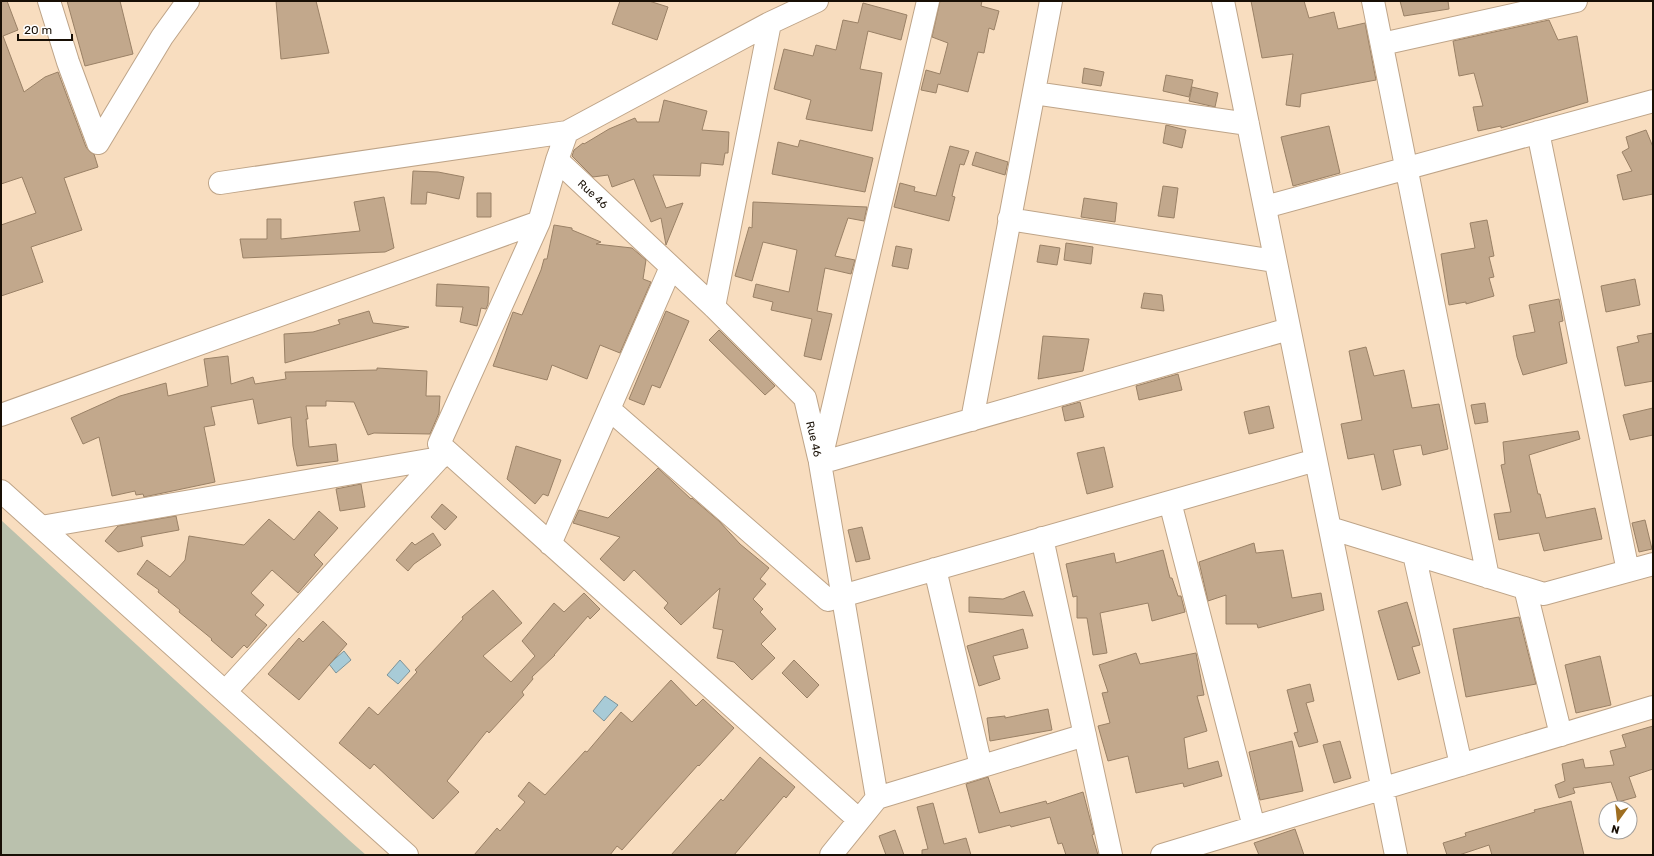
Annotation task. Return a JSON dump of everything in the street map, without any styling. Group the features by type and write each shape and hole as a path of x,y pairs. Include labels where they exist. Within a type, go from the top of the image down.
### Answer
{"street":[{"path":"49,1 68,62 98,144 162,37 188,1"},
{"path":"220,183 567,132 770,23 817,1"},
{"path":"928,1 820,463 1289,329"},
{"path":"972,420 1009,219 1052,1"},
{"path":"1223,1 1396,855"},
{"path":"1373,1 1488,577"},
{"path":"1382,44 1576,1"},
{"path":"714,307 770,23"},
{"path":"1034,93 1248,124"},
{"path":"1265,208 1653,101"},
{"path":"567,132 557,160 539,222 439,444 443,455 550,544 859,820"},
{"path":"1538,132 1628,571"},
{"name":"Rue 46","path":"557,160 714,307 804,398 820,463 877,798"},
{"path":"1009,219 1275,261"},
{"path":"1,415 539,222"},
{"path":"550,544 671,267"},
{"path":"609,409 828,600 1316,460"},
{"path":"41,527 443,455"},
{"path":"225,692 443,455"},
{"path":"1,491 407,855"},
{"path":"1170,502 1254,827"},
{"path":"1330,528 1544,594 1653,564"},
{"path":"1042,538 1111,855"},
{"path":"1414,554 1461,765"},
{"path":"935,569 981,766"},
{"path":"1525,588 1561,735"},
{"path":"1162,855 1653,707"},
{"path":"831,855 877,798 1084,734"}],"green space":[{"path":"1,520 349,840 366,855 1,855"}],"water":[{"path":"344,651 351,660 336,673 329,664"},
{"path":"400,660 410,671 398,684 387,675"},
{"path":"605,696 618,705 604,721 593,711"}],"building":[{"path":"1,1 7,1 18,30 3,36 24,92 45,77 58,72 86,147 94,154 98,167 64,178 82,230 31,247 43,282 1,296 1,225 36,213 22,177 1,184"},
{"path":"67,1 120,1 133,54 85,66"},
{"path":"276,1 316,1 329,53 281,59"},
{"path":"620,1 649,1 668,7 657,40 612,24"},
{"path":"940,1 982,1 981,6 999,11 994,30 989,28 984,53 978,52 968,92 938,84 936,93 921,90 926,70 940,74 948,43 932,37"},
{"path":"1251,1 1304,1 1309,18 1334,12 1338,29 1365,23 1376,80 1301,94 1300,107 1286,105 1293,54 1262,58"},
{"path":"1400,1 1448,1 1449,9 1404,16"},
{"path":"863,3 907,15 901,40 868,31 860,69 882,73 872,131 806,119 811,100 774,89 784,49 813,56 816,45 836,50 843,20 858,23"},
{"path":"1549,20 1558,40 1577,36 1588,102 1501,128 1501,126 1478,131 1473,107 1483,106 1474,73 1459,76 1453,41"},
{"path":"1084,68 1104,72 1101,86 1082,83"},
{"path":"1166,75 1193,80 1189,97 1163,91"},
{"path":"1192,87 1218,93 1215,107 1189,101"},
{"path":"664,100 707,111 702,130 729,132 728,153 725,153 723,165 701,163 700,176 653,175 666,208 683,203 666,245 661,218 651,222 634,179 612,187 608,175 593,177 572,156 574,150 583,143 584,144 609,129 635,118 637,122 659,122"},
{"path":"1166,125 1186,130 1182,148 1163,143"},
{"path":"1329,126 1340,173 1293,186 1281,137"},
{"path":"1646,130 1653,147 1653,194 1623,200 1617,175 1632,171 1622,152 1629,148 1626,137"},
{"path":"800,140 873,158 865,192 772,174 778,142 798,147"},
{"path":"950,146 969,151 964,165 960,164 952,196 955,197 949,221 894,207 900,183 915,187 914,191 936,196"},
{"path":"976,152 1008,162 1005,175 972,165"},
{"path":"413,171 438,172 464,177 459,199 427,192 426,204 411,204"},
{"path":"1163,186 1178,188 1174,218 1158,216"},
{"path":"477,193 491,193 491,217 477,217"},
{"path":"384,197 394,248 385,252 243,258 240,239 267,239 267,219 281,219 281,239 360,231 354,202"},
{"path":"1084,198 1117,203 1115,222 1081,217"},
{"path":"753,202 867,207 864,221 848,218 835,256 855,260 851,274 825,268 817,311 832,314 821,360 804,356 812,319 771,310 773,302 753,297 756,284 789,292 797,250 763,242 752,281 735,276 749,227 752,228"},
{"path":"1487,220 1494,256 1489,257 1494,277 1489,278 1494,296 1466,304 1466,302 1449,305 1441,254 1475,248 1470,223"},
{"path":"554,225 572,228 572,230 601,242 596,244 632,248 646,260 643,279 651,282 620,353 600,345 587,379 552,365 547,380 493,366 513,312 522,315 541,270 544,259 547,259"},
{"path":"1066,243 1093,247 1091,264 1064,260"},
{"path":"1040,245 1060,248 1057,265 1037,262"},
{"path":"896,246 912,249 908,269 892,266"},
{"path":"1635,279 1640,305 1606,312 1601,286"},
{"path":"437,284 489,287 488,304 486,309 481,308 477,326 460,322 463,307 436,306"},
{"path":"1144,293 1162,295 1164,311 1141,308"},
{"path":"1559,299 1563,321 1559,322 1567,363 1523,375 1517,357 1513,336 1535,332 1529,305"},
{"path":"369,311 373,323 409,327 285,363 284,334 313,332 340,324 338,320"},
{"path":"666,311 689,321 660,388 652,385 644,405 629,399"},
{"path":"719,330 775,386 765,395 709,340"},
{"path":"1653,333 1653,381 1625,386 1617,347 1639,342 1637,336"},
{"path":"1043,336 1089,339 1083,371 1038,379"},
{"path":"1366,347 1374,376 1404,370 1412,408 1439,404 1448,449 1423,455 1421,445 1393,450 1401,485 1382,490 1374,454 1348,459 1341,424 1362,420 1349,351"},
{"path":"228,356 231,384 253,377 255,384 286,379 285,372 377,370 377,368 427,371 426,396 440,396 439,413 430,434 374,433 368,435 354,402 326,401 326,406 306,406 309,447 336,444 338,461 297,466 293,446 291,417 258,424 253,399 211,407 215,425 204,427 215,482 144,497 143,494 136,495 135,491 112,496 99,437 83,444 71,418 120,396 166,383 168,396 208,386 204,359"},
{"path":"1178,374 1182,390 1139,400 1136,386"},
{"path":"1080,402 1084,417 1065,421 1062,407"},
{"path":"1485,403 1488,422 1475,424 1471,405"},
{"path":"1269,406 1274,428 1249,434 1244,412"},
{"path":"1653,408 1653,435 1630,440 1623,415"},
{"path":"1578,431 1580,439 1529,455 1538,494 1540,494 1546,518 1595,508 1602,539 1544,551 1539,533 1499,540 1494,514 1511,512 1501,465 1505,464 1503,442"},
{"path":"516,446 561,460 548,496 543,494 535,504 507,479"},
{"path":"1104,447 1113,487 1087,494 1077,453"},
{"path":"658,468 691,499 692,498 719,521 740,544 769,568 760,579 766,584 753,599 763,609 760,612 776,629 761,644 775,658 752,680 734,662 717,658 723,630 713,628 720,588 681,625 664,608 668,603 634,570 624,581 600,559 620,537 573,523 579,510 608,518"},
{"path":"361,484 365,507 340,511 336,489"},
{"path":"442,504 457,517 445,530 431,517"},
{"path":"319,511 338,528 314,555 323,564 298,593 272,570 251,593 264,605 255,615 267,625 247,648 244,645 232,658 211,640 212,639 179,612 180,610 158,592 159,590 137,574 147,560 170,577 185,560 189,536 244,545 269,519 294,540"},
{"path":"176,516 179,530 141,537 143,546 118,552 105,541 118,526"},
{"path":"1645,520 1652,549 1639,552 1632,523"},
{"path":"862,527 870,559 856,562 848,530"},
{"path":"433,533 441,545 414,564 408,571 396,560 412,542 415,545"},
{"path":"1254,543 1256,553 1283,550 1292,598 1321,593 1324,610 1258,628 1257,624 1226,624 1226,595 1208,601 1199,562"},
{"path":"1163,550 1170,578 1172,578 1178,596 1181,596 1185,612 1152,621 1148,603 1100,613 1107,653 1093,655 1087,618 1077,618 1077,596 1073,597 1066,564 1114,553 1116,563"},
{"path":"493,590 522,623 483,656 511,682 535,656 522,641 554,603 564,612 584,593 600,609 590,619 588,616 555,655 532,677 533,679 522,692 524,695 489,733 487,731 447,781 459,792 433,819 374,764 370,769 339,743 369,707 378,715 417,672 415,670 463,619 462,617"},
{"path":"1024,591 1033,616 969,612 969,597 1003,599"},
{"path":"1407,602 1420,645 1412,647 1420,673 1398,680 1378,611"},
{"path":"1519,617 1536,684 1466,697 1453,629"},
{"path":"323,621 347,644 299,700 268,674 299,638 303,642"},
{"path":"1023,629 1028,648 993,656 1000,679 979,686 967,646"},
{"path":"1136,653 1140,664 1196,653 1204,695 1197,696 1207,731 1184,738 1188,769 1218,761 1222,776 1184,787 1183,783 1136,793 1128,756 1108,761 1098,726 1110,723 1102,693 1108,692 1099,665"},
{"path":"1600,656 1611,705 1576,713 1565,665"},
{"path":"794,660 819,685 807,698 782,673"},
{"path":"671,680 696,706 703,699 734,728 699,766 698,765 622,850 617,846 610,855 474,855 497,828 500,831 525,802 518,796 529,782 545,795 585,751 587,752 621,712 632,722"},
{"path":"1310,684 1314,701 1306,703 1318,742 1299,747 1294,733 1298,732 1287,690"},
{"path":"1048,709 1052,730 990,741 987,718 1005,716 1005,718"},
{"path":"1653,726 1653,769 1629,777 1636,797 1625,800 1617,800 1611,782 1573,788 1575,793 1559,798 1555,785 1565,781 1562,764 1583,759 1585,768 1614,765 1610,751 1626,747 1622,735"},
{"path":"1292,741 1303,791 1260,800 1249,752"},
{"path":"1340,741 1351,778 1334,783 1323,745"},
{"path":"760,757 795,787 786,798 784,796 734,855 671,855 721,799 723,801"},
{"path":"988,777 1000,813 1046,801 1047,804 1083,792 1094,834 1092,835 1098,855 1066,855 1062,843 1058,844 1050,817 979,833 966,784"},
{"path":"1571,801 1584,855 1492,855 1489,845 1459,855 1447,855 1443,843 1466,836 1465,833 1535,812 1534,810"},
{"path":"933,803 944,844 966,838 971,855 922,855 922,850 928,849 917,807"},
{"path":"1295,829 1304,855 1259,855 1254,843"},
{"path":"895,830 904,855 886,855 879,836"}]}
